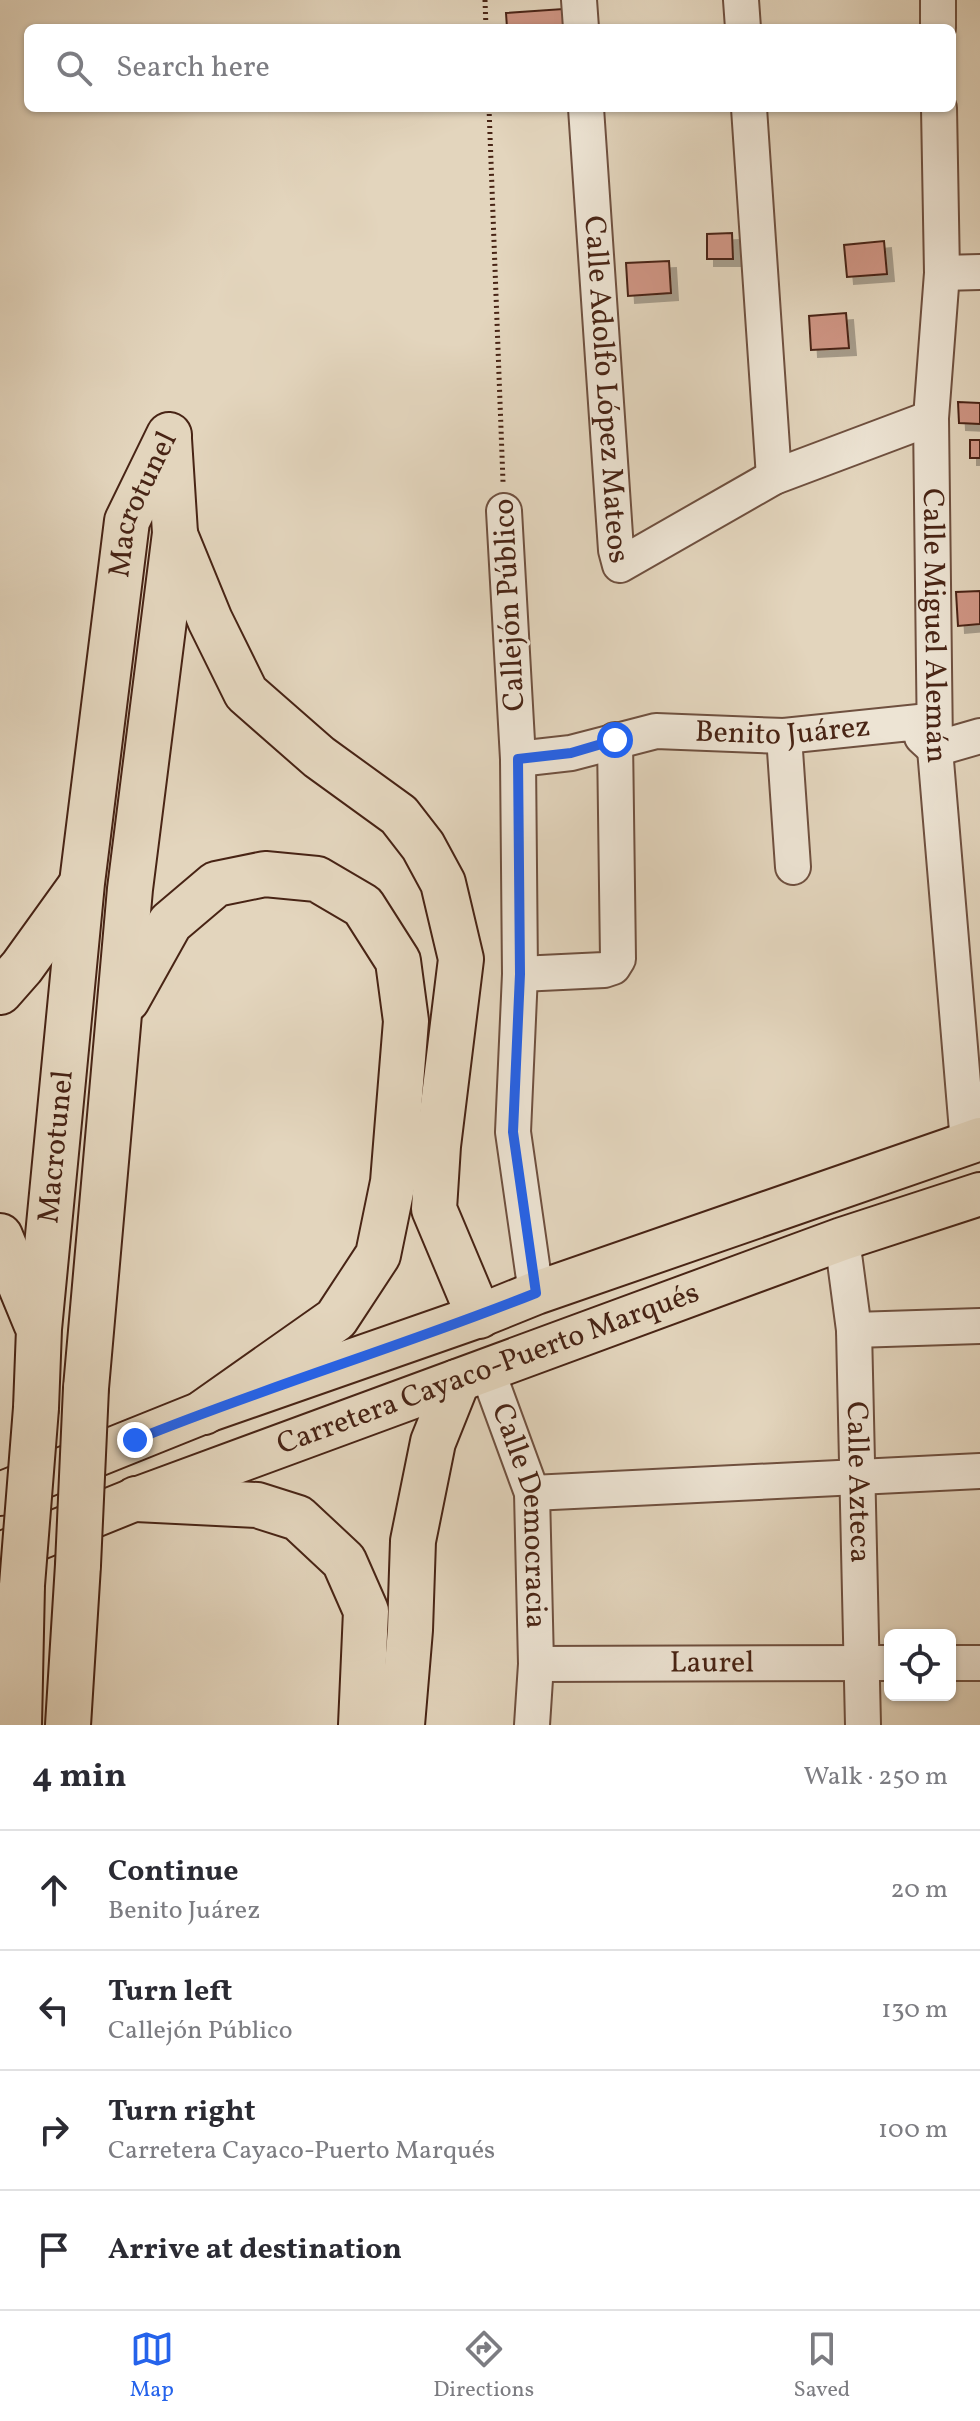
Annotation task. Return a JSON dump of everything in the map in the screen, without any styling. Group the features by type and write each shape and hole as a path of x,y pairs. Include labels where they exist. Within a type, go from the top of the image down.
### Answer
{"highway":[{"name":"Macrotunel","path":"19,1725 11,1569 36,1408 39,1329 82,883 127,521 169,435 175,533 130,889 86,1388 68,1725"},
{"path":"175,533 210,620 246,693 319,757 399,815 423,846 443,883 461,959 438,1146 434,1209 479,1316"},
{"path":"120,1013 170,923 216,884 265,874 317,879 363,906 398,961 406,1021 393,1182 378,1255 336,1319 204,1412"},
{"path":"0,992 22,967 82,883"},
{"path":"0,1236 39,1329"},
{"path":"402,1725 413,1541 433,1442 472,1376"},
{"path":"136,1499 257,1505 298,1518 344,1561 366,1611 361,1725"}],"main road":[{"name":"Carretera Cayaco-Puerto Marqués","path":"0,1494 204,1412 974,1141"},
{"name":"Carretera Cayaco-Puerto Marqués","path":"11,1569 136,1499 842,1239 980,1194"}],"street":[{"path":"579,0 581,24"},
{"path":"741,0 743,24"},
{"path":"938,0 938,24"},
{"name":"Calle Adolfo López Mateos","path":"586,112 616,550 620,565 774,477 931,418"},
{"path":"749,112 774,477"},
{"name":"Calle Miguel Alemán","path":"939,112 942,273 931,418 935,749 974,1141"},
{"path":"942,273 980,272"},
{"name":"Callejón Público","path":"504,511 518,759 520,974 513,1132 536,1293"},
{"name":"Benito Juárez","path":"518,759 571,753 656,731 784,736 919,722 922,737 935,749"},
{"path":"784,736 793,867"},
{"path":"935,749 980,736"},
{"path":"520,974 604,970 613,967 618,959 615,740"},
{"name":"Calle Azteca","path":"842,1239 854,1330 856,1476 876,1663 863,1725"},
{"path":"854,1330 980,1326"},
{"name":"Calle Democracia","path":"472,1376 532,1493 536,1664 532,1725"},
{"path":"532,1493 980,1471"},
{"name":"Laurel","path":"536,1664 876,1663"},
{"path":"956,1663 980,1663"}],"path":[{"path":"485,0 486,24"},
{"name":"Callejón Público","path":"489,112 504,511"}],"building":[{"path":"563,9 564,24 507,24 506,13"},
{"path":"732,233 733,259 707,259 707,234"},
{"path":"884,241 887,274 847,277 844,245"},
{"path":"669,261 671,293 628,296 626,263"},
{"path":"846,313 849,348 811,350 809,316"},
{"path":"958,402 980,403 980,424 959,423"},
{"path":"970,440 980,440 980,458 970,458"},
{"path":"980,591 980,624 958,626 956,592"}],"route":[{"path":"135,1440 204,1412 479,1316 536,1293 513,1132 520,974 518,759 571,753 615,740"}]}
